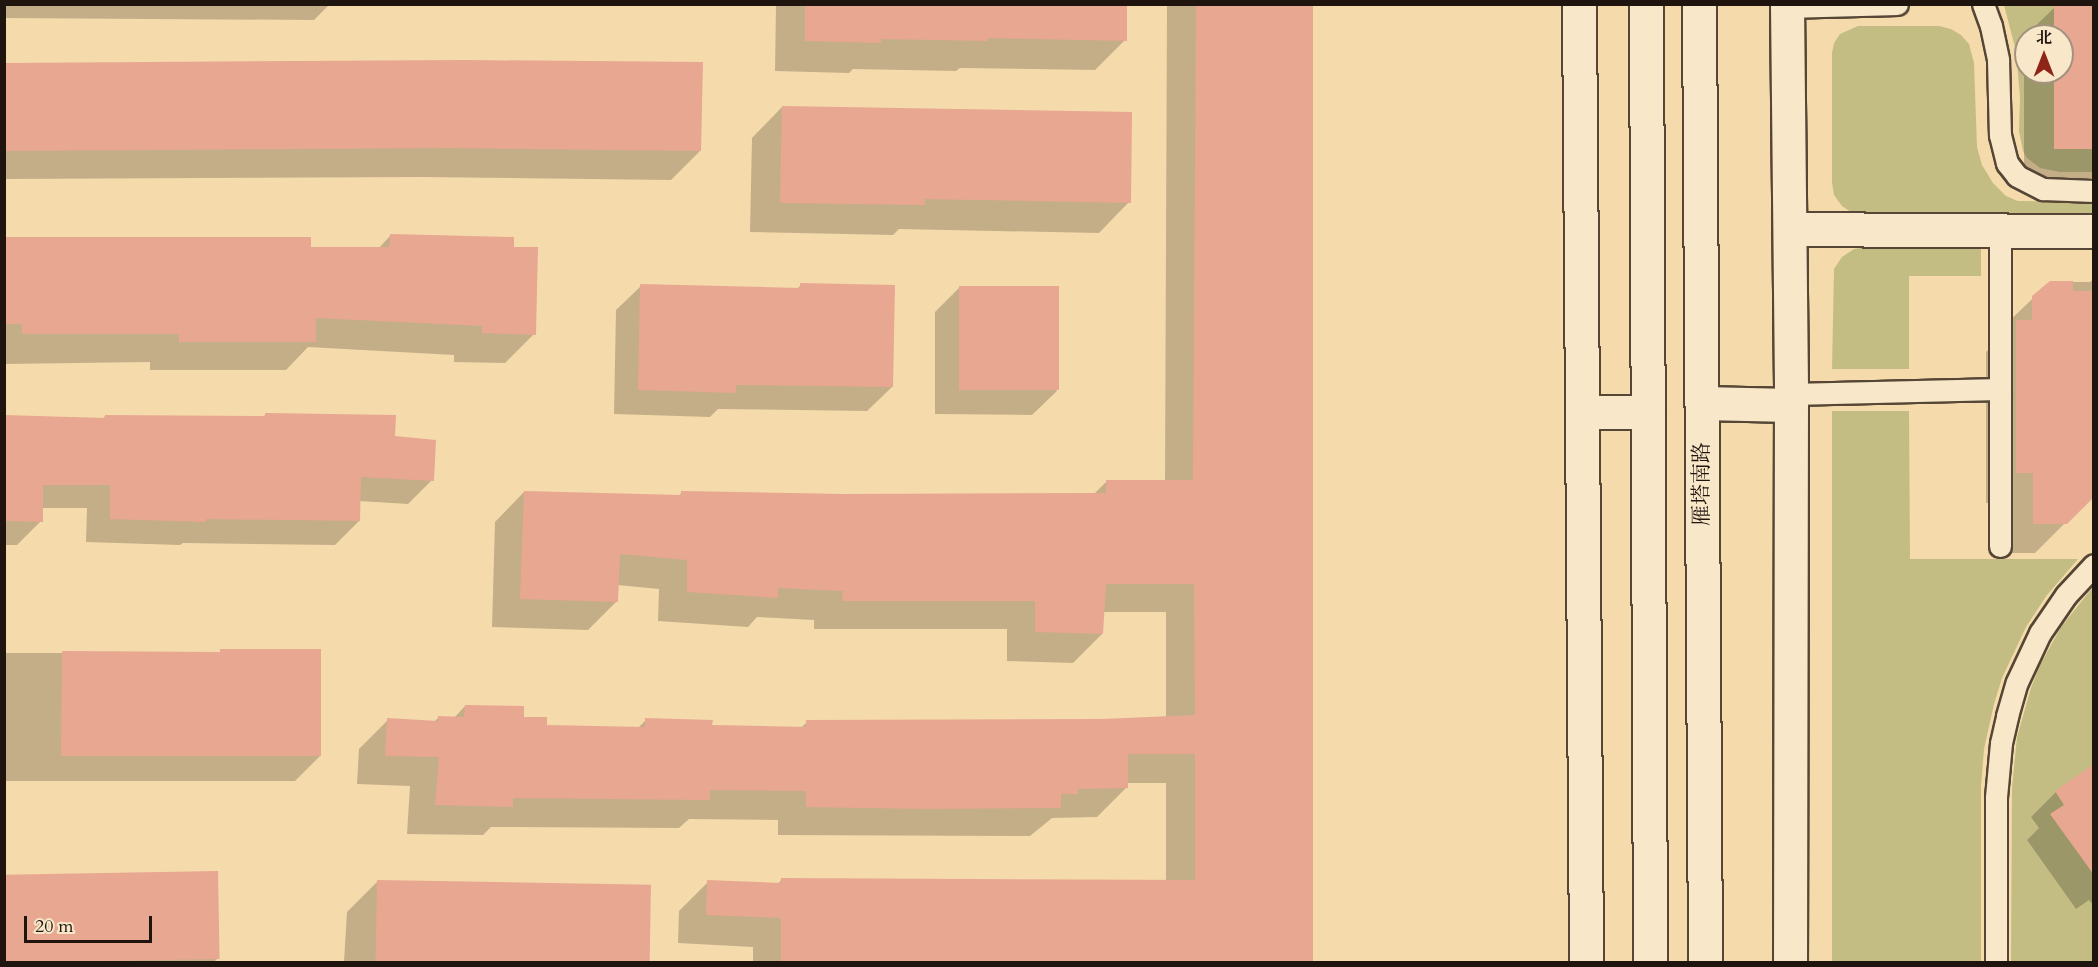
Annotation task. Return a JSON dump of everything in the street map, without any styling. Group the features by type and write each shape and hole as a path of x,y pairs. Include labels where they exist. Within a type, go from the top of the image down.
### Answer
{"street":[{"path":"1579,4 1586,963"},
{"path":"1646,4 1650,963"},
{"name":"雁塔南路","path":"1699,4 1705,963"},
{"path":"1787,5 1791,399 1790,963"},
{"path":"1790,229 2094,231"},
{"path":"1702,403 1791,399"},
{"path":"1582,412 1648,412"}],"lane":[{"path":"1787,5 1897,4"},
{"path":"1983,4 1991,26 1998,60 2000,135 2007,163 2017,176 2043,189 2094,191"},
{"path":"2000,230 2000,546"},
{"path":"1791,399 2000,389"},
{"path":"1996,963 1996,797 2001,743 2007,716 2017,682 2035,641 2066,595 2094,565"}],"shaded area":[{"path":"2004,5 2093,5 2093,172 2060,172 2040,168 2027,158 2023,151 2019,131 2019,84 2074,84 2074,24 2014,24 2014,43"},
{"path":"1858,26 1939,26 1961,35 1969,44 1974,63 1977,147 1982,165 1993,183 2006,196 2018,201 2093,202 2093,216 1854,214 1842,206 1834,195 1832,182 1832,53 1834,43 1840,34"},
{"path":"1981,247 1981,276 1909,276 1909,369 1832,369 1834,269 1842,257 1854,249"},
{"path":"1832,411 1909,411 1910,559 2078,559 2047,595 2026,627 2002,678 1994,704 1984,749 1981,787 1981,962 1832,962"},
{"path":"2093,587 2093,962 2011,962 2012,788 2017,737 2040,665 2061,627"}],"building":[{"path":"805,4 1127,4 1127,41 988,38 988,41 881,39 881,43 805,41"},
{"path":"1196,4 1313,4 1313,963 781,963 781,918 706,915 707,880 781,883 781,878 1195,880 1195,754 1128,754 1128,788 1078,789 1078,794 1061,794 1061,808 927,809 806,807 806,791 710,790 710,800 513,798 513,807 435,805 439,757 385,756 387,718 438,721 438,716 464,717 465,705 524,706 524,717 547,717 547,725 645,727 645,718 713,720 712,725 806,727 806,720 1102,719 1195,715 1194,584 1106,584 1103,634 1035,632 1035,601 842,601 843,591 778,588 778,598 687,592 687,560 620,554 618,602 520,599 524,491 681,495 681,491 843,494 1106,493 1106,480 1193,480"},
{"path":"2054,5 2094,5 2094,149 2054,149 2054,84 2074,84 2074,24 2054,24"},
{"path":"465,60 703,62 701,151 452,148 4,151 4,63"},
{"path":"782,106 1132,112 1131,203 925,199 925,205 780,203"},
{"path":"390,234 514,237 514,247 538,247 536,335 482,333 482,326 316,318 316,342 179,342 179,334 22,334 22,324 4,324 4,237 311,237 311,247 389,247"},
{"path":"2050,281 2073,281 2073,291 2094,291 2094,497 2067,524 2033,524 2033,473 2016,473 2016,320 2032,320 2032,296"},
{"path":"800,283 895,285 893,387 736,385 736,393 638,390 640,284 800,288"},
{"path":"959,286 1059,286 1059,390 959,390"},
{"path":"265,413 396,415 395,436 436,440 434,481 361,477 360,521 206,519 206,522 110,519 110,485 43,485 43,522 4,521 4,415 105,418 105,415 265,416"},
{"path":"220,649 321,649 321,756 61,756 62,651 220,652"},
{"path":"2094,764 2094,875 2050,814 2064,805 2055,791"},
{"path":"218,871 220,959 6,962 4,875"},
{"path":"377,880 651,885 650,962 376,962"}]}
